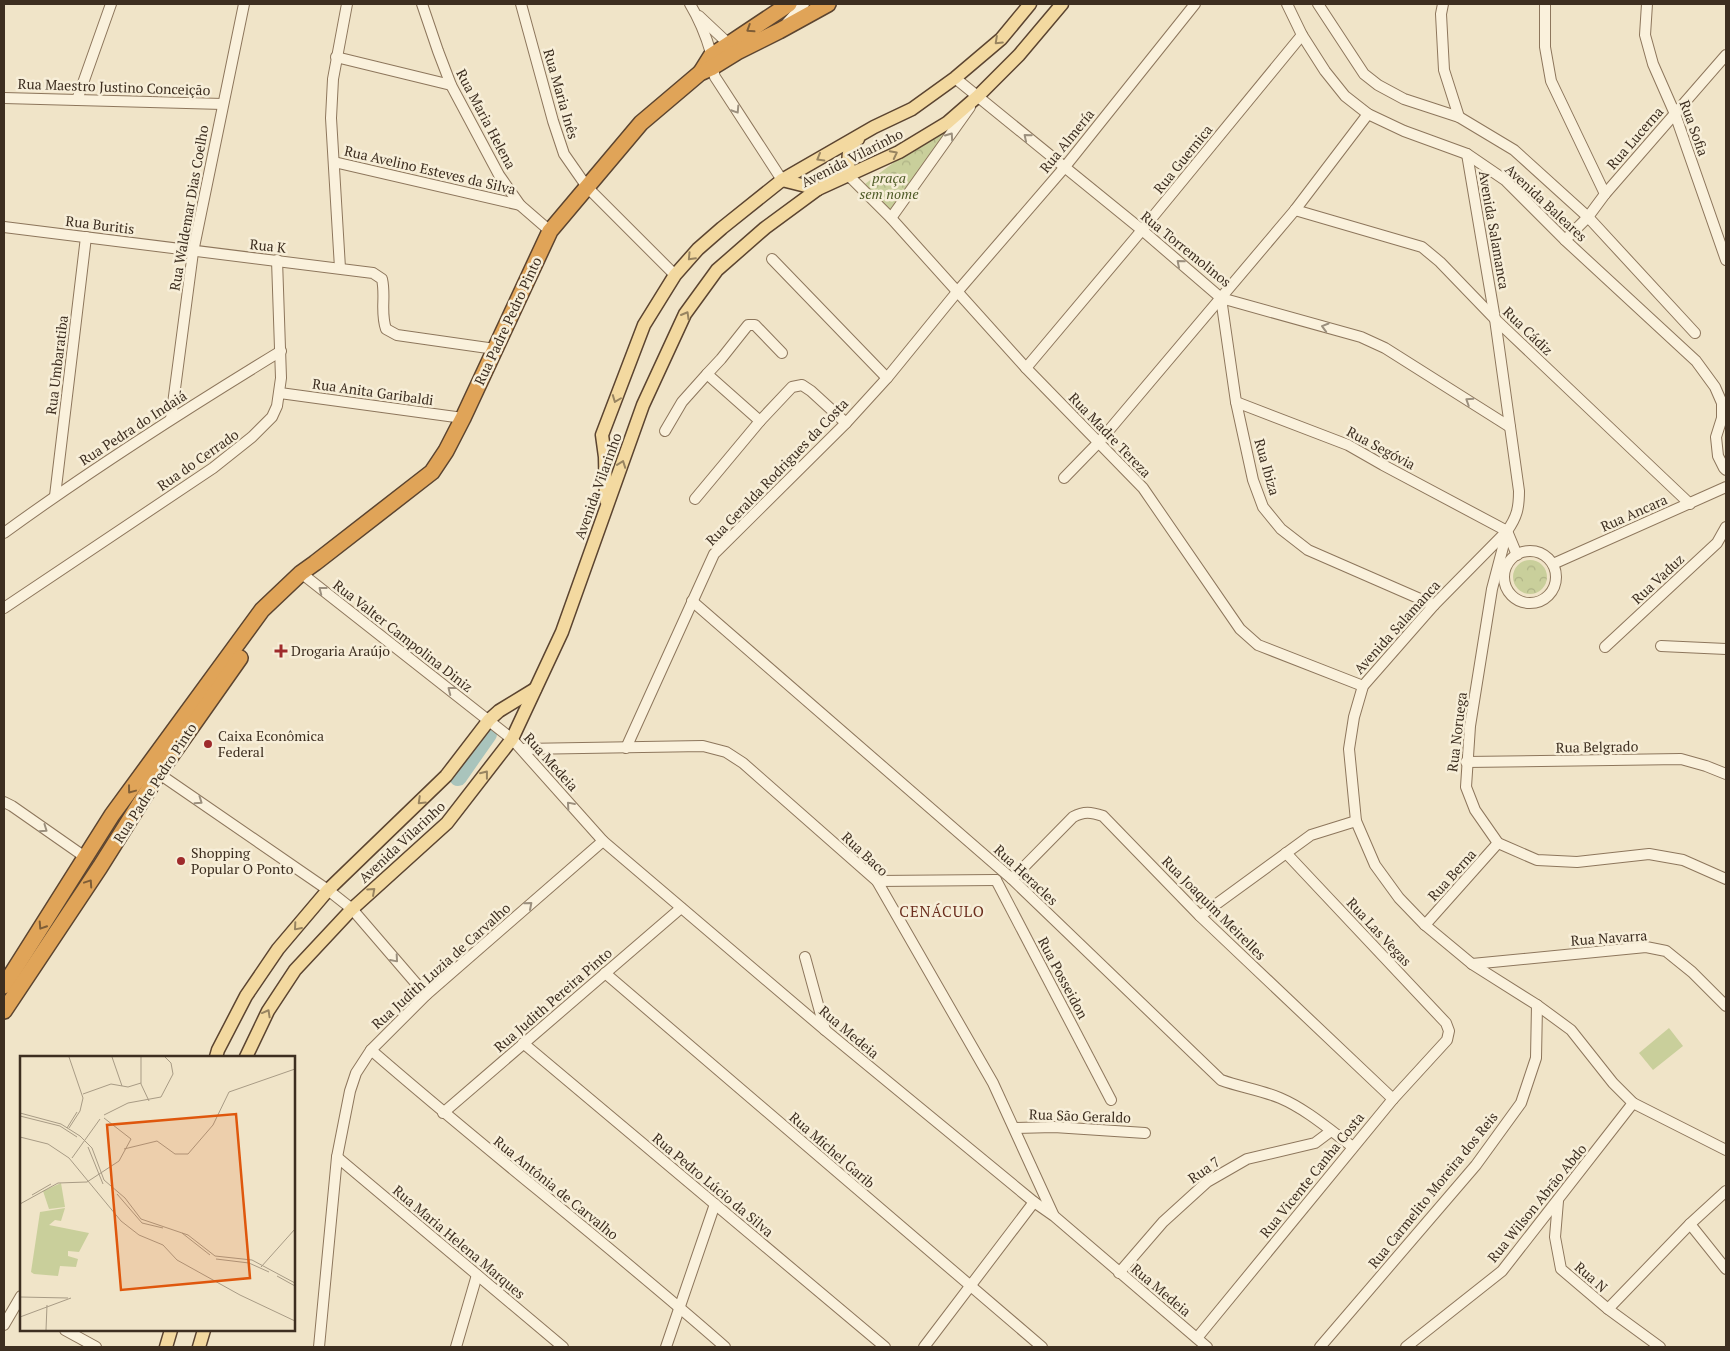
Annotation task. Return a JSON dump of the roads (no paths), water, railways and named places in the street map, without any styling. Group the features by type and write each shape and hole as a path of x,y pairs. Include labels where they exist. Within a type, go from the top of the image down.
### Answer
{"highway":[{"name":"Rua Padre Pedro Pinto","path":"4,986 112,815 154,770 269,616 303,575 315,563 432,472 446,451 463,418 550,231 641,123 708,66 790,4"},
{"name":"Rua Padre Pedro Pinto","path":"733,48 779,31 828,4"},
{"name":"Rua Padre Pedro Pinto","path":"4,1011 100,867 154,770"}],"main road":[{"name":"Avenida Vilarinho","path":"606,510 606,474 602,435 644,325 675,275 698,249 782,180 874,128 912,109 955,78 1001,39 1030,4"},
{"name":"Avenida Vilarinho","path":"246,1056 268,1011 294,970 352,909 447,823 512,739 562,632 643,405 685,314 717,270 765,228 818,189 899,152 939,128 978,96 1019,55 1062,4"},
{"path":"849,176 850,145 874,128"},
{"path":"782,180 818,189"},
{"path":"494,716 537,688"},
{"name":"Avenida Vilarinho","path":"216,1056 251,988 278,949 328,890 446,776 494,716"},
{"path":"166,1347 172,1331"},
{"path":"199,1347 204,1331"}],"street":[{"path":"77,100 111,4"},
{"name":"Rua Waldemar Dias Coelho","path":"171,419 193,252 244,4"},
{"path":"340,268 331,118 336,57 348,4"},
{"name":"Rua Maria Helena","path":"422,4 451,85 498,175 520,205 550,231"},
{"name":"Rua Maria Inês","path":"521,4 564,154 587,187 675,275"},
{"path":"779,31 804,4"},
{"name":"Rua Almería","path":"957,292 1064,168 1195,4"},
{"name":"Avenida Baleares","path":"1287,4 1302,35 1324,71 1345,96 1368,114 1404,131 1467,154 1505,180 1565,240 1696,361 1715,387 1722,403 1722,418 1716,437 1718,456 1726,470"},
{"name":"Avenida Baleares","path":"1318,4 1364,74 1378,85 1404,99 1459,117 1514,150 1588,217 1695,333"},
{"path":"1443,4 1441,14 1444,70 1459,117"},
{"path":"1545,4 1545,47 1551,81 1604,194"},
{"name":"Rua Sofia","path":"1647,4 1644,35 1726,260"},
{"path":"693,8 733,48"},
{"path":"693,8 708,66 714,78 782,180"},
{"name":"Rua Guernica","path":"1026,368 1302,35"},
{"name":"Rua Lucerna","path":"1565,240 1588,217 1604,194 1726,55"},
{"path":"336,57 451,85"},
{"name":"Rua Torremolinos","path":"955,78 1142,230 1221,298 1361,337 1385,348 1510,427"},
{"path":"891,218 978,96"},
{"name":"Rua Maestro Justino Conceição","path":"4,98 223,104"},
{"path":"1064,478 1099,442 1295,210 1368,114"},
{"name":"Avenida Salamanca","path":"1467,154 1496,319 1519,491 1519,504 1515,520 1507,531 1434,605 1362,686 1354,717 1350,749 1351,783 1356,821 1375,865 1400,898 1425,925 1472,964 1537,1005 1571,1030 1613,1084 1633,1103 1726,1150"},
{"name":"Rua Avelino Esteves da Silva","path":"334,162 520,205"},
{"name":"Rua Madre Tereza","path":"849,176 891,218 1026,368 1143,488 1240,630 1258,645 1362,686"},
{"name":"Rua Cádiz","path":"1295,210 1422,247 1440,262 1496,319 1690,504"},
{"name":"Rua Buritis","path":"4,228 193,252"},
{"name":"Rua Umbaratiba","path":"55,496 86,237"},
{"name":"Rua K","path":"193,252 277,260 373,273 382,279 384,290 382,318 386,329 397,335 495,349"},
{"path":"772,259 887,378"},
{"name":"Rua do Cerrado","path":"4,608 213,468 252,438 272,417 280,393 281,351 277,260"},
{"name":"Rua Geralda Rodrigues da Costa","path":"626,748 714,554 846,422 887,378 957,292"},
{"name":"Rua Ibiza","path":"1221,298 1236,402 1253,480 1263,507 1281,529 1308,550 1434,605"},
{"path":"665,431 682,402 721,359 748,325 755,324 782,353"},
{"name":"Rua Pedra do Indaiá","path":"4,533 55,496 171,419 281,351"},
{"path":"707,374 760,421"},
{"path":"695,499 760,421 792,387 802,385 846,422"},
{"name":"Rua Anita Garibaldi","path":"280,393 463,418"},
{"name":"Rua Segóvia","path":"1236,402 1348,445 1507,531"},
{"name":"Rua Ancara","path":"1553,564 1726,487"},
{"name":"Rua Vaduz","path":"1605,647 1717,543 1726,527"},
{"path":"1507,531 1517,555"},
{"name":"Rua Noruega","path":"1498,844 1475,810 1466,787 1466,762 1492,589 1507,531"},
{"path":"1533,551 1548,558 1553,564 1556,572 1556,581 1548,596 1532,603 1523,602 1509,592 1504,575 1506,567 1517,555 1533,551"},
{"name":"Rua Valter Campolina Diniz","path":"303,575 494,716"},
{"path":"1492,589 1505,583"},
{"name":"Rua Heracles","path":"692,601 1001,869 1221,1080 1279,1097 1299,1108 1353,1148"},
{"path":"1661,646 1726,649"},
{"name":"Rua Medeia","path":"494,716 512,739 603,841 825,1030 1034,1202 1054,1216 1207,1347"},
{"name":"Rua Baco","path":"522,749 703,746 726,752 743,763 877,881 993,1083 1054,1216"},
{"name":"Rua Belgrado","path":"1466,762 1681,759 1726,774"},
{"path":"154,770 328,890 352,909 426,995"},
{"path":"4,802 86,857"},
{"name":"Rua Joaquim Meirelles","path":"1012,879 1073,817 1082,812 1092,812 1103,816 1200,916 1393,1099"},
{"path":"1200,916 1311,835 1356,821"},
{"name":"Rua Judith Luzia de Carvalho","path":"319,1347 337,1157 350,1091 356,1073 370,1050 426,995 603,841"},
{"path":"1498,844 1537,860 1577,862 1649,854 1684,860 1726,879"},
{"name":"Rua Berna","path":"1425,925 1498,844"},
{"name":"Rua Las Vegas","path":"1286,853 1446,1024 1449,1031"},
{"path":"877,881 996,880 1001,869"},
{"name":"Rua Posseidon","path":"996,880 1111,1100"},
{"name":"Rua Judith Pereira Pinto","path":"443,1113 681,908"},
{"name":"Rua Navarra","path":"1472,964 1646,946 1666,952 1692,972 1726,1006"},
{"path":"805,957 825,1030"},
{"name":"Rua Michel Garib","path":"605,972 1042,1347"},
{"name":"Rua Carmelito Moreira dos Reis","path":"1320,1347 1476,1165 1521,1103 1536,1058 1537,1005"},
{"name":"Rua Vicente Canha Costa","path":"1197,1338 1393,1099 1447,1040 1449,1031"},
{"name":"Rua Pedro Lúcio da Silva","path":"523,1043 885,1347"},
{"name":"Rua Antônia de Carvalho","path":"370,1050 725,1347"},
{"name":"Rua Wilson Abrão Abdo","path":"1406,1347 1502,1271 1633,1103"},
{"name":"Rua São Geraldo","path":"1015,1128 1054,1127 1145,1132"},
{"name":"Rua 7","path":"1119,1273 1162,1222 1207,1182 1247,1159 1315,1143 1331,1131"},
{"name":"Rua Maria Helena Marques","path":"337,1157 558,1345"},
{"path":"1608,1309 1690,1224 1726,1191"},
{"name":"Rua N","path":"1558,1200 1554,1237 1561,1269 1608,1309 1660,1347"},
{"path":"924,1347 1034,1202"},
{"path":"666,1347 715,1204"},
{"path":"1690,1224 1726,1268"},
{"path":"456,1347 477,1275"},
{"path":"4,1325 20,1301"},
{"path":"68,1331 96,1347"}],"waterway":[{"path":"458,777 488,734"}],"place":[{"name":"Drogaria Araújo","path":"281,651"},
{"name":"Caixa Econômica Federal","path":"208,744"},
{"name":"Shopping Popular O Ponto","path":"181,861"}],"district":[{"name":"CENÁCULO","path":"942,912"}],"park label":[{"name":"praça sem nome","path":"889,186"}]}
